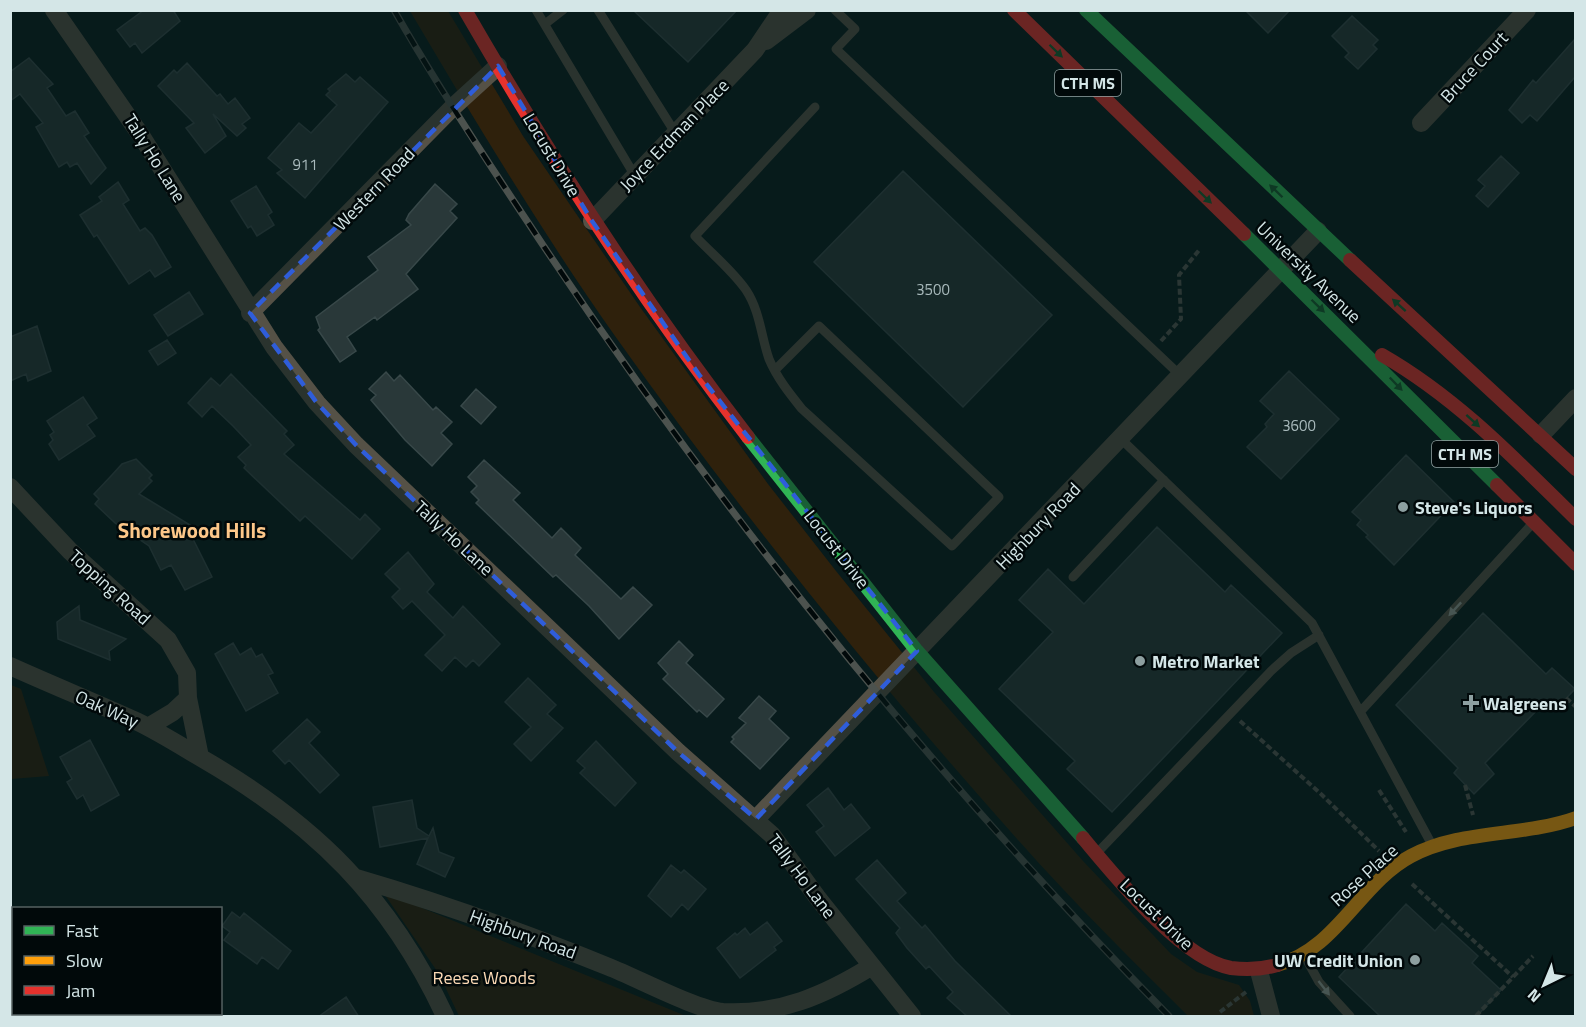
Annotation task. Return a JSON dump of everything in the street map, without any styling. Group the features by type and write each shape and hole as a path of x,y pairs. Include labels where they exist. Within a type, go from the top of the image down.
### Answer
{"main road":[{"name":"Locust Drive","path":"465,10 592,221 700,376 917,651 1097,854 1193,951 1223,967 1259,971"},
{"name":"University Avenue","path":"1014,10 1355,342 1575,564"},
{"name":"University Avenue","path":"1086,10 1318,231 1541,435 1575,469"},
{"path":"1355,342 1395,362 1433,387 1493,439 1575,519"},
{"name":"Rose Place","path":"1259,971 1280,967 1304,955 1394,867 1432,846 1552,826 1575,818"}],"street":[{"name":"Tally Ho Lane","path":"54,10 142,137 250,312 317,403 356,445 678,752 772,835 817,897 912,1017"},
{"name":"Joyce Erdman Place","path":"755,50 782,10"},
{"name":"Joyce Erdman Place","path":"592,221 755,50 807,10"},
{"name":"Bruce Court","path":"1421,123 1527,10"},
{"name":"Western Road","path":"250,312 471,88 498,66"},
{"name":"Highbury Road","path":"756,819 1318,231"},
{"path":"1541,435 1575,398"},
{"name":"Topping Road","path":"10,487 70,551 168,640 187,673 188,698 200,757"},
{"name":"Oak Way","path":"10,666 148,727 200,757"},
{"path":"148,727 173,712 188,698"},
{"name":"Highbury Road","path":"200,757 286,812 355,877 502,926 721,1012 764,1011 787,1007 816,998 872,966"},
{"path":"355,877 374,897 428,979 445,1017"},
{"path":"1259,971 1270,1017"}],"lane":[{"path":"536,10 635,176"},
{"path":"544,24 563,10"},
{"path":"598,10 676,134"},
{"path":"835,10 855,29 836,49 1181,376"},
{"path":"775,370 819,326 999,497 952,546 802,410 775,370 770,360 756,310 746,290 695,236 815,107"},
{"path":"1121,439 1297,607 1319,635 1432,846"},
{"path":"1073,578 1164,480"},
{"path":"1361,711 1534,523"},
{"path":"1097,854 1230,712 1282,661 1319,635"},
{"path":"1304,955 1319,982 1350,1017"}],"path":[{"path":"1153,350 1181,319 1179,275 1200,249"},
{"path":"1566,698 1575,707"},
{"path":"1230,712 1322,795 1394,867 1513,977"},
{"path":"1379,790 1408,834"},
{"path":"1476,1017 1533,956"},
{"path":"1220,1012 1246,992"}],"highlighted area":[{"path":"498,66 592,221 700,376 917,651 756,819 678,752 356,445 317,403 250,313"}],"green space":[{"path":"410,11 448,11 523,136 640,307 768,484 934,692 1083,861 1171,954 1197,972 1239,985 1250,1001 1254,1016 1188,1016 1039,864 913,719 760,531 615,336 535,216"},
{"path":"11,685 21,689 49,776 11,779"},
{"name":"Reese Woods","path":"383,892 686,1016 459,1016 439,974"}],"building":[{"path":"144,10 173,10 180,21 142,53 135,43 130,47 117,30"},
{"path":"633,10 737,10 688,62"},
{"path":"1245,10 1290,10 1268,33"},
{"path":"1352,16 1378,40 1373,45 1377,49 1358,69 1345,57 1349,53 1332,36"},
{"path":"1575,39 1575,77 1537,121 1530,115 1522,123 1509,110 1533,80 1536,83"},
{"path":"29,58 53,84 47,88 66,116 75,111 89,133 84,136 106,168 91,184 77,163 70,167 67,162 59,167 36,127 43,123 20,94 10,101 10,72"},
{"path":"187,63 217,96 220,94 228,104 235,98 250,118 242,124 246,128 237,136 213,114 226,136 205,153 186,128 194,123 158,86 174,70 177,73"},
{"path":"346,74 355,82 360,77 388,102 305,198 277,173 282,170 268,158 299,123 311,133 337,105 326,95 330,91 328,89"},
{"path":"1501,156 1519,173 1488,207 1476,196 1485,186 1478,180"},
{"path":"903,171 1052,315 963,407 814,262"},
{"path":"118,182 129,200 123,204 140,231 145,228 152,235 171,267 155,277 150,270 129,284 97,235 94,237 80,215 102,201 99,197"},
{"path":"435,184 457,204 450,211 457,218 406,274 418,289 377,320 375,317 347,337 356,351 340,362 318,330 320,328 316,317 378,270 368,257 411,225 406,220 409,214"},
{"path":"256,186 272,212 268,215 274,225 257,236 251,226 248,228 231,201"},
{"path":"189,292 203,314 168,336 154,315"},
{"path":"37,326 51,371 28,381 26,374 10,381 10,337"},
{"path":"167,340 176,353 158,365 149,351"},
{"path":"1289,371 1339,419 1281,479 1247,447 1267,427 1265,424 1274,414 1260,401"},
{"path":"386,372 394,381 400,375 433,410 436,407 452,422 441,433 452,444 432,466 405,440 371,400 376,395 369,389"},
{"path":"231,374 287,431 284,434 294,445 284,454 360,520 365,514 380,529 352,559 305,516 300,521 244,468 246,465 238,457 251,445 212,406 202,417 188,403 211,378 220,386"},
{"path":"476,389 496,407 481,424 461,406"},
{"path":"83,397 97,418 87,425 95,436 59,460 49,444 53,440 50,435 54,432 47,421"},
{"name":"Steve's Liquors","path":"1406,455 1454,502 1394,565 1366,537 1368,535 1357,525 1361,520 1352,512"},
{"path":"136,459 152,475 149,478 152,481 139,494 195,528 191,535 212,577 185,590 171,565 161,570 149,546 115,523 95,504 99,499 94,494 122,464"},
{"path":"484,460 520,493 513,500 552,538 561,528 581,548 575,555 621,599 633,587 652,605 619,639 589,606 556,575 553,577 476,503 479,500 471,492 477,486 468,477"},
{"name":"Metro Market","path":"1157,527 1225,592 1231,585 1282,633 1112,812 1067,769 1075,761 999,689 1053,632 1019,600 1048,569 1084,604"},
{"path":"408,552 434,584 427,592 453,618 463,606 500,644 479,666 473,660 466,667 455,657 442,671 425,655 445,635 412,601 403,609 392,597 400,589 385,574"},
{"path":"79,606 80,620 126,639 109,651 110,660 58,639 57,622"},
{"name":"Walgreens","path":"1483,613 1546,674 1552,668 1575,689 1555,710 1546,701 1485,763 1494,774 1474,794 1454,773 1458,768 1396,705"},
{"path":"679,641 693,655 686,663 724,699 707,717 699,710 697,712 663,679 668,674 658,663"},
{"path":"233,643 240,655 251,648 256,657 262,654 273,673 268,675 278,693 246,711 215,654"},
{"path":"528,678 556,705 547,714 563,728 531,761 514,744 531,727 505,702"},
{"path":"759,696 776,711 769,719 789,738 760,769 731,742 734,739 732,737 746,723 739,718"},
{"path":"307,719 320,732 309,743 339,775 320,793 289,760 285,764 273,751"},
{"path":"90,740 119,795 91,811 83,795 77,799 67,782 72,779 60,757"},
{"path":"596,741 636,783 615,806 580,773 585,768 577,761"},
{"path":"828,788 844,810 851,804 870,828 835,856 816,832 824,826 807,805"},
{"path":"412,800 417,828 429,836 433,828 439,852 454,858 445,877 417,864 428,838 380,847 373,807"},
{"path":"877,860 906,893 897,901 922,928 925,925 955,961 1012,1017 968,1017 947,998 953,992 929,966 926,969 907,948 896,933 900,928 856,879"},
{"path":"671,865 681,873 684,870 706,889 688,910 682,904 671,917 648,896"},
{"name":"UW Credit Union","path":"1406,904 1435,931 1442,923 1478,956 1472,963 1501,990 1476,1017 1381,1017 1339,977"},
{"path":"232,912 240,918 244,913 291,951 278,969 262,957 257,964 224,940 230,932 222,926"},
{"path":"767,922 782,941 774,947 776,950 740,978 717,948 735,933 737,935 745,928 750,935"},
{"path":"346,997 359,1017 318,1017"}],"railway":[{"path":"394,10 476,143 599,327 750,534 911,733 1081,924 1169,1016"}],"traffic: fast":[{"path":"1086,10 1350,260"},
{"path":"1244,234 1497,485"},
{"path":"748,437 917,651 1083,838"}],"traffic: slow":[{"path":"1277,965 1298,957 1316,945 1377,882 1411,856 1450,841 1535,828 1576,818"}],"traffic: jam":[{"path":"465,10 599,228 709,386 748,437"},
{"path":"1014,10 1244,234"},
{"path":"1350,260 1576,469"},
{"path":"1382,355 1435,390 1460,410 1508,452 1576,519"},
{"path":"1497,485 1576,564"},
{"path":"1083,838 1131,894 1192,950 1212,962 1231,968 1255,969 1277,965"}],"place":[{"name":"Steve's Liquors","path":"1403,507"},
{"name":"Metro Market","path":"1140,661"},
{"name":"Walgreens","path":"1471,703"},
{"name":"UW Credit Union","path":"1415,960"}],"district":[{"name":"Shorewood Hills","path":"192,530"}]}
